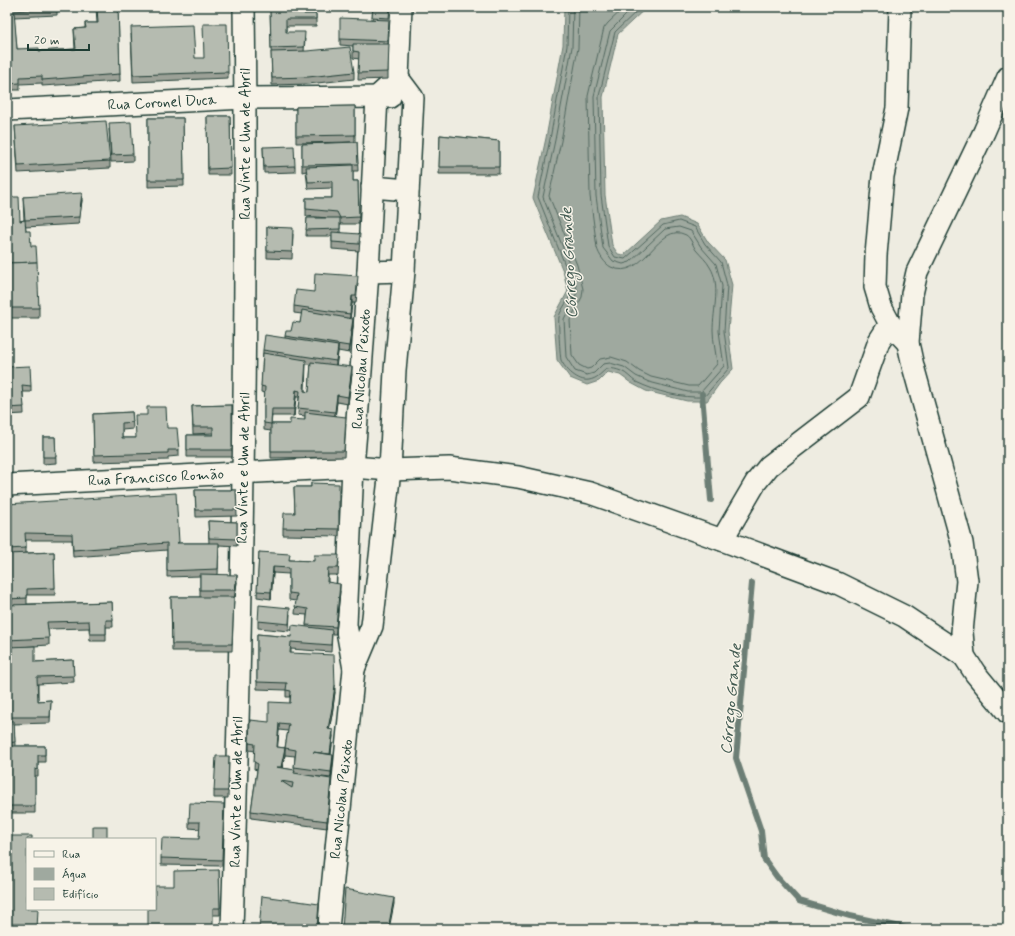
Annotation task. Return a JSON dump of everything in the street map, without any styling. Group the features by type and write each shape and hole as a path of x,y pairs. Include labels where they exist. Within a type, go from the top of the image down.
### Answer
{"street":[{"name":"Rua Vinte e Um de Abril","path":"232,929 244,472 244,7"},
{"path":"401,7 398,78 413,98"},
{"path":"900,7 897,108 882,176 875,287 881,307 890,324 908,343"},
{"path":"1008,77 984,132 917,272 912,294 908,343 962,543 967,581 962,632 964,656 975,673 1008,713"},
{"path":"377,97 398,78"},
{"name":"Rua Nicolau Peixoto","path":"328,929 354,669 346,625 353,467 362,371 377,97"},
{"name":"Rua Coronel Duca","path":"7,110 245,98 413,98"},
{"name":"Rua Nicolau Peixoto","path":"354,669 372,626 390,470 395,370 404,271 413,98"},
{"path":"372,187 408,190"},
{"path":"368,272 404,271"},
{"path":"722,540 756,482 769,466 859,397 879,341 890,324"},
{"path":"362,371 395,370"},
{"name":"Rua Francisco Romão","path":"7,485 353,467 390,470 449,468 518,477 590,493 722,540 837,584 904,616 964,656"}],"water":[{"path":"564,7 647,7 618,34 603,97 605,195 612,245 618,254 624,255 661,221 680,217 697,224 708,242 725,260 732,285 728,331 733,369 720,383 707,401 687,401 646,391 620,375 608,372 599,381 587,385 570,378 557,360 554,317 568,291 563,271 533,198 546,138 563,45"}],"building":[{"path":"7,7 57,7 14,11 17,49 39,48 39,51 76,49 74,29 86,28 85,23 98,23 97,7 118,7 120,74 42,80 42,76 20,77 20,83 7,84"},
{"path":"270,7 304,7 304,14 316,14 316,19 286,19 286,32 305,32 304,47 271,48"},
{"path":"373,7 390,7 389,18 372,17"},
{"path":"340,18 389,20 388,41 340,39"},
{"path":"203,24 227,24 228,72 133,75 131,27 193,25 195,58 204,58"},
{"path":"353,44 389,44 388,72 358,73 359,52 353,51"},
{"path":"350,47 354,72 308,77 272,78 271,52 307,51"},
{"path":"355,106 355,135 296,136 296,107"},
{"path":"207,116 230,116 231,168 208,169"},
{"path":"148,118 183,118 184,180 148,180"},
{"path":"106,121 110,161 18,166 15,126"},
{"path":"131,122 133,154 111,155 109,123"},
{"path":"440,135 499,141 499,167 439,167"},
{"path":"357,142 358,164 302,165 302,144"},
{"path":"294,146 295,166 264,167 263,147"},
{"path":"353,165 353,181 358,181 359,217 340,218 337,212 306,209 306,198 332,198 332,181 308,182 306,167"},
{"path":"82,193 79,217 25,220 23,197"},
{"path":"7,197 19,197 20,221 25,220 26,231 30,231 31,246 36,246 37,262 7,263"},
{"path":"307,218 340,218 340,229 306,230"},
{"path":"267,227 293,228 292,252 267,251"},
{"path":"332,232 360,234 359,244 332,242"},
{"path":"37,262 39,308 7,308 7,263"},
{"path":"315,273 358,276 356,296 352,296 350,314 294,306 296,290 314,292"},
{"path":"302,310 353,319 349,346 285,336 286,331 291,331 293,322 300,323"},
{"path":"265,335 338,346 336,361 263,350"},
{"path":"263,353 306,360 304,391 309,392 311,362 352,367 348,397 337,395 335,412 298,408 300,391 296,390 294,409 272,409 271,424 264,423 265,387 261,386"},
{"path":"30,366 31,386 22,385 24,407 7,408 7,367"},
{"path":"232,405 232,450 187,450 187,435 213,435 213,427 193,427 192,406"},
{"path":"147,407 166,407 167,428 177,428 179,450 168,450 168,453 94,455 93,414 132,412 133,422 122,423 122,438 136,438 135,415 147,415"},
{"path":"305,412 346,417 344,451 271,451 271,424 290,424 290,419 305,420"},
{"path":"43,437 55,437 56,457 43,457"},
{"path":"311,483 339,484 339,529 283,528 284,513 295,513 294,487 311,487"},
{"path":"195,490 236,490 237,510 196,510"},
{"path":"176,493 179,542 177,543 219,543 218,569 167,571 167,543 73,550 72,534 25,533 26,548 7,549 7,504"},
{"path":"208,521 237,522 237,539 209,538"},
{"path":"54,552 55,588 27,589 27,598 7,599 7,554"},
{"path":"259,552 290,554 289,560 314,561 314,555 339,555 338,568 328,568 327,582 340,584 336,627 306,625 308,609 295,607 297,594 289,593 289,568 273,567 271,592 257,591"},
{"path":"200,574 237,575 235,590 200,590"},
{"path":"171,597 234,597 232,644 172,644"},
{"path":"112,602 113,620 106,620 106,634 90,634 89,621 47,622 49,638 7,640 7,605"},
{"path":"259,605 290,608 289,624 258,621"},
{"path":"292,625 332,630 331,645 291,642 290,653 334,655 335,685 328,729 333,730 330,754 313,752 333,755 331,772 294,767 296,750 285,748 281,767 276,767 295,770 294,773 331,779 327,821 251,811 258,764 254,762 255,744 249,743 250,720 269,722 269,702 290,703 291,691 286,690 287,683 257,682 257,634 291,637","holes":["279,723 289,724 285,748 277,747","281,781 293,783 292,788"]},
{"path":"35,646 35,662 73,660 74,676 37,677 38,701 51,700 50,717 7,717 7,647"},
{"path":"7,721 14,721 15,742 7,743"},
{"path":"7,746 45,746 45,755 38,755 38,770 35,769 35,806 7,806"},
{"path":"216,756 229,756 228,791 214,791"},
{"path":"190,803 224,804 222,860 161,858 162,838 199,839 200,822 189,822"},
{"path":"93,826 107,826 107,838 93,838"},
{"path":"7,836 32,836 32,838 26,838 26,910 38,910 37,929 7,929"},
{"path":"219,870 220,908 213,908 213,929 148,929 148,910 156,910 156,886 174,886 174,871"},
{"path":"345,889 394,898 388,929 342,929"},
{"path":"262,896 319,904 317,929 259,929"}],"waterway":[{"name":"Córrego Grande","path":"702,394 711,500"},
{"name":"Córrego Grande","path":"752,583 736,758 761,831 764,859 777,877 799,901 850,916 910,929"}]}
